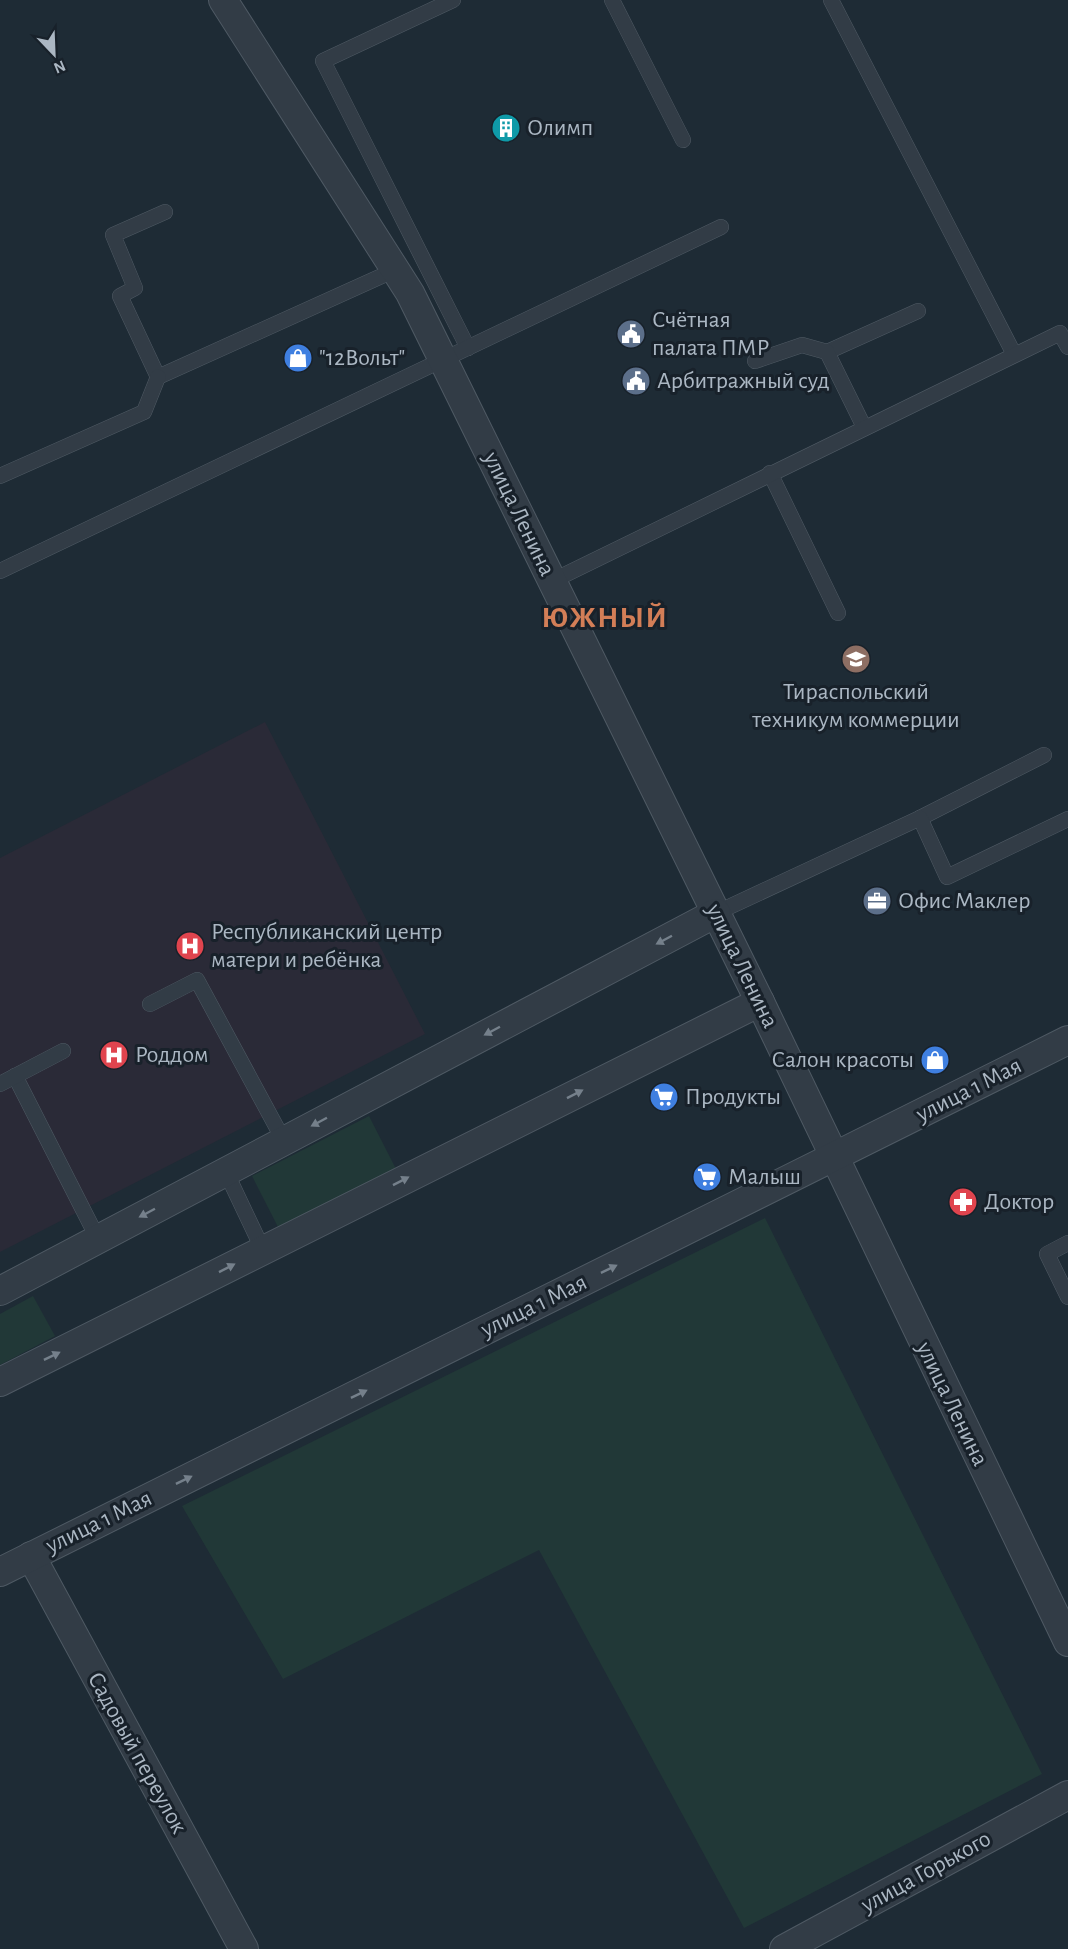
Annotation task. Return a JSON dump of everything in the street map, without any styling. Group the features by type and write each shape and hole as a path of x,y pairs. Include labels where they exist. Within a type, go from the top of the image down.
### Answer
{"street":[{"name":"улица Ленина","path":"223,0 402,281 455,354 552,581 760,1002 1068,1642"},
{"path":"0,1291 716,913"},
{"path":"0,1382 760,1002"},
{"name":"улица 1 Мая","path":"0,1572 1068,1040"},
{"name":"Садовый переулок","path":"30,1556 244,1949"},
{"name":"улица Горького","path":"790,1948 1068,1795"}],"lane":[{"path":"453,0 323,61 455,354"},
{"path":"612,0 682,140"},
{"path":"831,0 1014,354"},
{"path":"158,377 120,296 135,288 113,235 165,212"},
{"path":"0,572 721,227"},
{"path":"0,476 144,412 158,377 402,281"},
{"path":"755,361 802,345 827,352 918,311"},
{"path":"552,581 770,472 1060,333 1068,347"},
{"path":"827,352 864,427"},
{"path":"770,472 838,613"},
{"path":"716,913 920,818 1044,755"},
{"path":"920,818 947,878 1068,819"},
{"path":"150,1004 197,980 284,1141"},
{"path":"0,1084 63,1051"},
{"path":"15,1076 98,1239"},
{"path":"226,1172 263,1250"},
{"path":"1068,1243 1047,1254 1068,1297"}],"shaded area":[{"name":"Республиканский центр матери и ребёнка","path":"265,722 425,1034 0,1252 0,858"}],"green space":[{"path":"369,1116 396,1169 279,1229 252,1176"},
{"path":"765,1218 1042,1774 744,1928 539,1550 283,1679 182,1506"},
{"path":"33,1296 55,1336 0,1365 0,1314"}],"place":[{"name":"Олимп","path":"506,128"},
{"name":"Счётная палата ПМР","path":"631,334"},
{"name":"\"12Вольт\"","path":"298,358"},
{"name":"Арбитражный суд","path":"636,381"},
{"name":"Тираспольский техникум коммерции","path":"856,659"},
{"name":"Офис Маклер","path":"877,901"},
{"name":"Республиканский центр матери и ребёнка","path":"190,946"},
{"name":"Роддом","path":"114,1055"},
{"name":"Салон красоты","path":"935,1060"},
{"name":"Продукты","path":"664,1097"},
{"name":"Малыш","path":"707,1177"},
{"name":"Доктор","path":"963,1202"}],"district":[{"name":"ЮЖНЫЙ","path":"605,618"}]}
